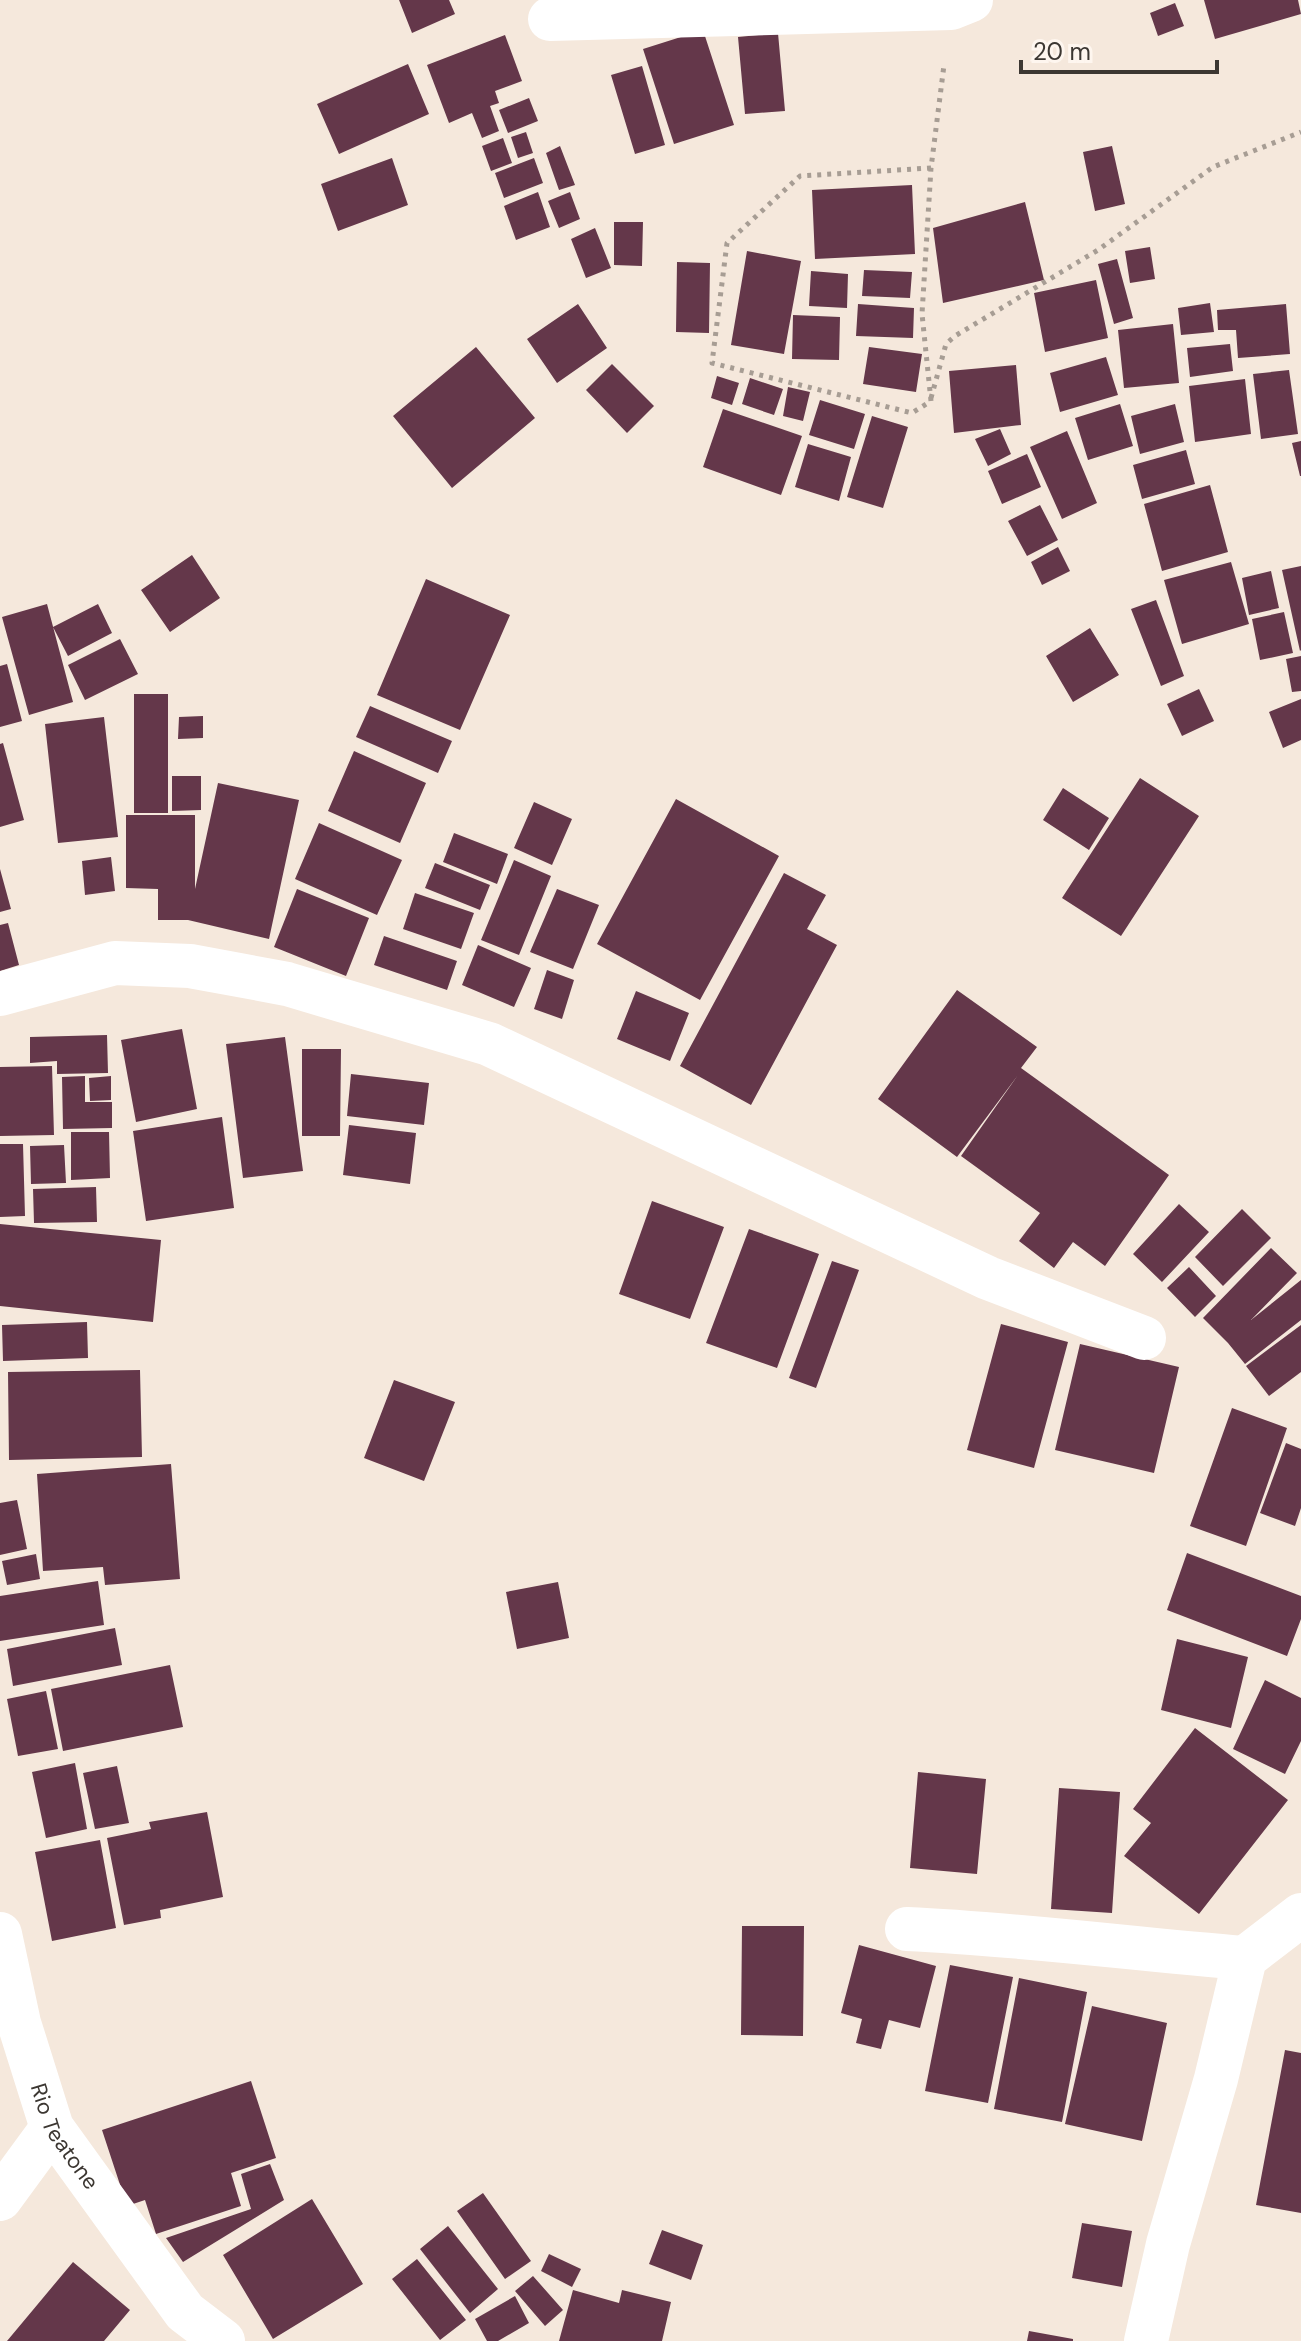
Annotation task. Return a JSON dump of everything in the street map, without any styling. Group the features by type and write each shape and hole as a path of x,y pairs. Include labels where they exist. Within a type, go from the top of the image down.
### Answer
{"street":[{"path":"550,19 961,4"},
{"path":"0,994 115,963 190,966 287,984 489,1044 988,1278 1144,1338"},
{"path":"1146,2341 1168,2244 1216,2079 1245,1958 1301,1915"},
{"path":"907,1929 976,1932 1245,1958"},
{"name":"Rio Teatone","path":"0,1934 19,2023 52,2128 185,2312 223,2341"},
{"path":"0,2199 52,2128"}],"path":[{"path":"931,401 922,314 931,168 961,4"},
{"path":"931,168 800,176 727,243 712,363 912,413 931,401 946,344 955,336 1098,250 1213,167 1301,132"}],"building":[{"path":"399,0 449,0 455,14 412,33"},
{"path":"1204,0 1298,0 1301,14 1215,39"},
{"path":"1175,3 1184,26 1158,36 1150,13"},
{"path":"703,30 734,125 674,144 643,49"},
{"path":"778,33 785,111 745,114 738,37"},
{"path":"505,35 522,81 495,91 499,103 490,106 499,131 482,138 472,113 449,123 427,65"},
{"path":"408,64 429,114 339,154 317,104"},
{"path":"642,66 665,145 635,154 611,75"},
{"path":"529,98 538,121 508,133 499,110"},
{"path":"526,132 533,153 518,158 511,137"},
{"path":"503,138 512,163 491,171 482,146"},
{"path":"560,146 575,185 559,190 546,153"},
{"path":"1112,146 1125,204 1095,211 1083,152"},
{"path":"392,158 408,205 338,231 321,184"},
{"path":"534,158 543,183 504,198 495,173"},
{"path":"912,185 915,254 815,259 812,190"},
{"path":"538,192 550,227 516,240 504,206"},
{"path":"570,192 580,219 559,228 548,201"},
{"path":"1025,202 1044,280 943,303 933,228"},
{"path":"614,222 643,222 642,266 614,265"},
{"path":"595,228 611,268 586,278 571,239"},
{"path":"1150,247 1155,279 1130,283 1125,251"},
{"path":"747,251 801,261 784,354 731,345"},
{"path":"1117,259 1133,318 1114,324 1098,264"},
{"path":"677,262 710,263 709,333 676,332"},
{"path":"864,270 912,272 910,298 862,296"},
{"path":"811,271 848,274 847,308 809,306"},
{"path":"1096,280 1108,338 1045,352 1034,293"},
{"path":"1210,303 1214,332 1181,335 1178,308"},
{"path":"578,304 607,348 557,383 527,339"},
{"path":"858,304 914,308 913,338 856,336"},
{"path":"1286,304 1290,354 1238,358 1236,330 1218,330 1217,310"},
{"path":"793,315 840,317 839,360 792,359"},
{"path":"1173,324 1179,383 1124,388 1118,330"},
{"path":"1230,344 1233,371 1190,377 1187,348"},
{"path":"476,347 535,418 452,488 393,416"},
{"path":"869,347 922,354 916,392 863,384"},
{"path":"1106,357 1118,395 1060,412 1050,373"},
{"path":"612,364 654,406 627,433 586,390"},
{"path":"1016,365 1021,425 954,433 949,371"},
{"path":"1289,370 1298,434 1261,439 1253,374"},
{"path":"717,376 739,383 732,405 711,398"},
{"path":"750,378 783,389 774,415 742,404"},
{"path":"1245,379 1251,434 1195,442 1189,386"},
{"path":"788,387 810,392 803,421 783,416"},
{"path":"820,400 865,414 854,449 809,435"},
{"path":"1120,404 1133,446 1088,460 1075,418"},
{"path":"1175,404 1184,442 1140,454 1131,416"},
{"path":"723,409 802,436 781,495 703,467"},
{"path":"872,416 908,427 883,508 847,497"},
{"path":"1000,429 1011,454 988,466 975,439"},
{"path":"1067,431 1097,503 1062,519 1030,447"},
{"path":"1301,441 1301,476 1300,476 1292,443"},
{"path":"808,444 851,457 839,501 795,487"},
{"path":"1186,450 1195,484 1142,499 1133,465"},
{"path":"1027,454 1041,487 1002,504 988,471"},
{"path":"1210,485 1228,552 1162,571 1144,504"},
{"path":"1040,505 1058,540 1027,556 1008,521"},
{"path":"1058,547 1070,571 1042,585 1031,562"},
{"path":"192,555 220,598 170,632 141,590"},
{"path":"1231,562 1249,624 1182,644 1164,580"},
{"path":"1301,566 1301,650 1300,651 1282,570"},
{"path":"1271,571 1279,608 1249,615 1242,578"},
{"path":"426,579 510,615 460,730 377,695"},
{"path":"1156,600 1184,676 1161,686 1131,609"},
{"path":"47,604 73,702 29,715 2,617"},
{"path":"98,604 112,633 68,656 53,627"},
{"path":"1284,612 1293,653 1260,660 1252,619"},
{"path":"1090,628 1119,675 1073,702 1046,656"},
{"path":"120,639 138,674 85,700 68,665"},
{"path":"1301,656 1301,691 1292,692 1286,659"},
{"path":"7,664 22,721 0,727 0,666"},
{"path":"1199,689 1214,721 1182,736 1167,704"},
{"path":"134,694 168,694 168,813 134,813"},
{"path":"1301,699 1301,740 1283,748 1269,712"},
{"path":"370,706 452,741 438,773 356,737"},
{"path":"203,716 203,738 178,739 179,717"},
{"path":"104,717 118,837 58,843 45,724"},
{"path":"3,743 24,820 0,827 0,744"},
{"path":"354,751 426,783 400,843 328,811"},
{"path":"172,776 201,776 201,810 172,811"},
{"path":"1140,778 1199,816 1121,936 1062,898"},
{"path":"218,783 299,800 269,939 188,920 158,920 158,889 126,888 126,815 195,815 195,889"},
{"path":"1063,788 1109,818 1089,850 1043,820"},
{"path":"676,799 779,856 700,1000 597,944"},
{"path":"534,802 572,819 552,865 514,848"},
{"path":"319,823 402,860 377,915 295,879"},
{"path":"454,833 508,854 497,884 443,862"},
{"path":"111,857 115,891 85,895 82,861"},
{"path":"514,860 551,876 519,955 481,940"},
{"path":"435,863 490,885 480,910 425,888"},
{"path":"0,869 11,909 0,912"},
{"path":"784,873 826,895 807,929 837,945 751,1105 680,1066"},
{"path":"297,889 369,918 346,976 274,947"},
{"path":"557,889 599,905 573,969 530,952"},
{"path":"415,893 474,913 461,949 403,929"},
{"path":"8,923 19,965 0,971 0,925"},
{"path":"384,936 457,961 447,990 374,965"},
{"path":"478,945 531,968 514,1007 462,985"},
{"path":"547,970 574,980 562,1019 534,1009"},
{"path":"957,990 1037,1047 1021,1068 1169,1175 1105,1266 1073,1242 1054,1268 1019,1241 1040,1213 961,1156 1018,1075 957,1157 878,1099"},
{"path":"636,991 689,1013 670,1061 617,1039"},
{"path":"182,1029 197,1109 136,1122 121,1040"},
{"path":"107,1035 108,1073 57,1074 57,1061 30,1063 30,1037"},
{"path":"285,1037 303,1171 243,1178 226,1044"},
{"path":"302,1049 341,1049 340,1136 302,1136"},
{"path":"52,1066 54,1135 0,1136 0,1067"},
{"path":"351,1074 429,1083 424,1125 347,1116"},
{"path":"85,1076 85,1102 112,1102 112,1128 63,1129 62,1077"},
{"path":"111,1076 111,1100 90,1101 89,1078"},
{"path":"222,1117 234,1208 146,1221 133,1131"},
{"path":"349,1125 416,1133 410,1184 343,1175"},
{"path":"71,1132 109,1132 110,1178 71,1180"},
{"path":"0,1144 23,1144 25,1216 0,1217"},
{"path":"64,1145 66,1183 31,1184 30,1146"},
{"path":"96,1187 97,1222 34,1223 33,1189"},
{"path":"652,1201 724,1227 690,1319 619,1294"},
{"path":"1179,1204 1209,1232 1162,1282 1133,1254"},
{"path":"1242,1209 1271,1238 1223,1286 1195,1257"},
{"path":"0,1224 161,1240 153,1322 0,1306"},
{"path":"749,1229 819,1254 777,1368 706,1343"},
{"path":"1271,1248 1297,1273 1251,1320 1301,1280 1301,1320 1245,1364 1203,1318"},
{"path":"832,1261 859,1270 816,1388 789,1378"},
{"path":"1189,1267 1216,1296 1195,1317 1167,1288"},
{"path":"87,1322 88,1358 3,1361 2,1325"},
{"path":"1001,1324 1068,1342 1034,1468 967,1450"},
{"path":"1301,1325 1301,1372 1269,1396 1246,1366"},
{"path":"1080,1344 1179,1367 1154,1473 1055,1450"},
{"path":"140,1370 142,1457 9,1460 8,1372"},
{"path":"394,1380 455,1402 424,1481 364,1458"},
{"path":"1232,1408 1287,1428 1246,1546 1190,1526"},
{"path":"1286,1443 1301,1449 1301,1508 1295,1526 1260,1513"},
{"path":"171,1464 180,1579 105,1585 103,1567 43,1571 37,1474"},
{"path":"17,1500 27,1549 0,1555 0,1503"},
{"path":"1187,1553 1301,1596 1301,1619 1287,1656 1167,1610"},
{"path":"36,1554 40,1579 7,1585 2,1561"},
{"path":"98,1581 104,1625 0,1641 0,1596"},
{"path":"558,1582 569,1638 517,1649 506,1592"},
{"path":"115,1628 122,1665 13,1686 7,1649"},
{"path":"1177,1639 1248,1657 1231,1728 1161,1710"},
{"path":"170,1665 183,1727 63,1751 51,1689"},
{"path":"1265,1680 1301,1698 1301,1741 1285,1774 1233,1749"},
{"path":"46,1691 58,1749 18,1756 7,1699"},
{"path":"1195,1728 1288,1800 1199,1914 1124,1856 1151,1823 1133,1809"},
{"path":"75,1763 87,1829 46,1838 32,1772"},
{"path":"117,1766 129,1823 95,1829 83,1773"},
{"path":"918,1772 986,1779 977,1874 910,1868"},
{"path":"1059,1788 1120,1792 1112,1913 1051,1909"},
{"path":"207,1812 223,1897 160,1910 161,1918 124,1925 107,1838 151,1829 149,1822"},
{"path":"100,1840 116,1928 52,1941 35,1852"},
{"path":"742,1926 804,1926 803,2036 741,2035"},
{"path":"859,1945 936,1966 920,2028 889,2020 881,2049 856,2043 862,2019 841,2013"},
{"path":"950,1965 1013,1977 988,2103 925,2091"},
{"path":"1019,1978 1087,1992 1062,2122 994,2109"},
{"path":"1092,2006 1167,2023 1142,2141 1065,2124"},
{"path":"1285,2050 1301,2053 1301,2213 1256,2205"},
{"path":"251,2081 276,2158 231,2173 241,2206 156,2234 145,2200 127,2206 102,2130"},
{"path":"270,2164 284,2200 183,2262 166,2238 251,2209 241,2174"},
{"path":"483,2193 531,2261 505,2279 457,2211"},
{"path":"312,2199 363,2284 273,2339 223,2255"},
{"path":"1082,2223 1132,2231 1122,2287 1072,2278"},
{"path":"448,2226 498,2289 470,2313 420,2249"},
{"path":"662,2230 703,2245 691,2280 649,2264"},
{"path":"549,2254 581,2269 572,2287 541,2271"},
{"path":"417,2259 466,2320 440,2340 392,2279"},
{"path":"73,2262 130,2310 104,2341 7,2341"},
{"path":"533,2276 563,2310 545,2326 515,2291"},
{"path":"573,2290 619,2303 622,2290 671,2302 662,2341 559,2341"},
{"path":"515,2296 529,2323 498,2341 487,2341 475,2319"},
{"path":"1029,2331 1073,2339 1073,2341 1027,2341"}]}
